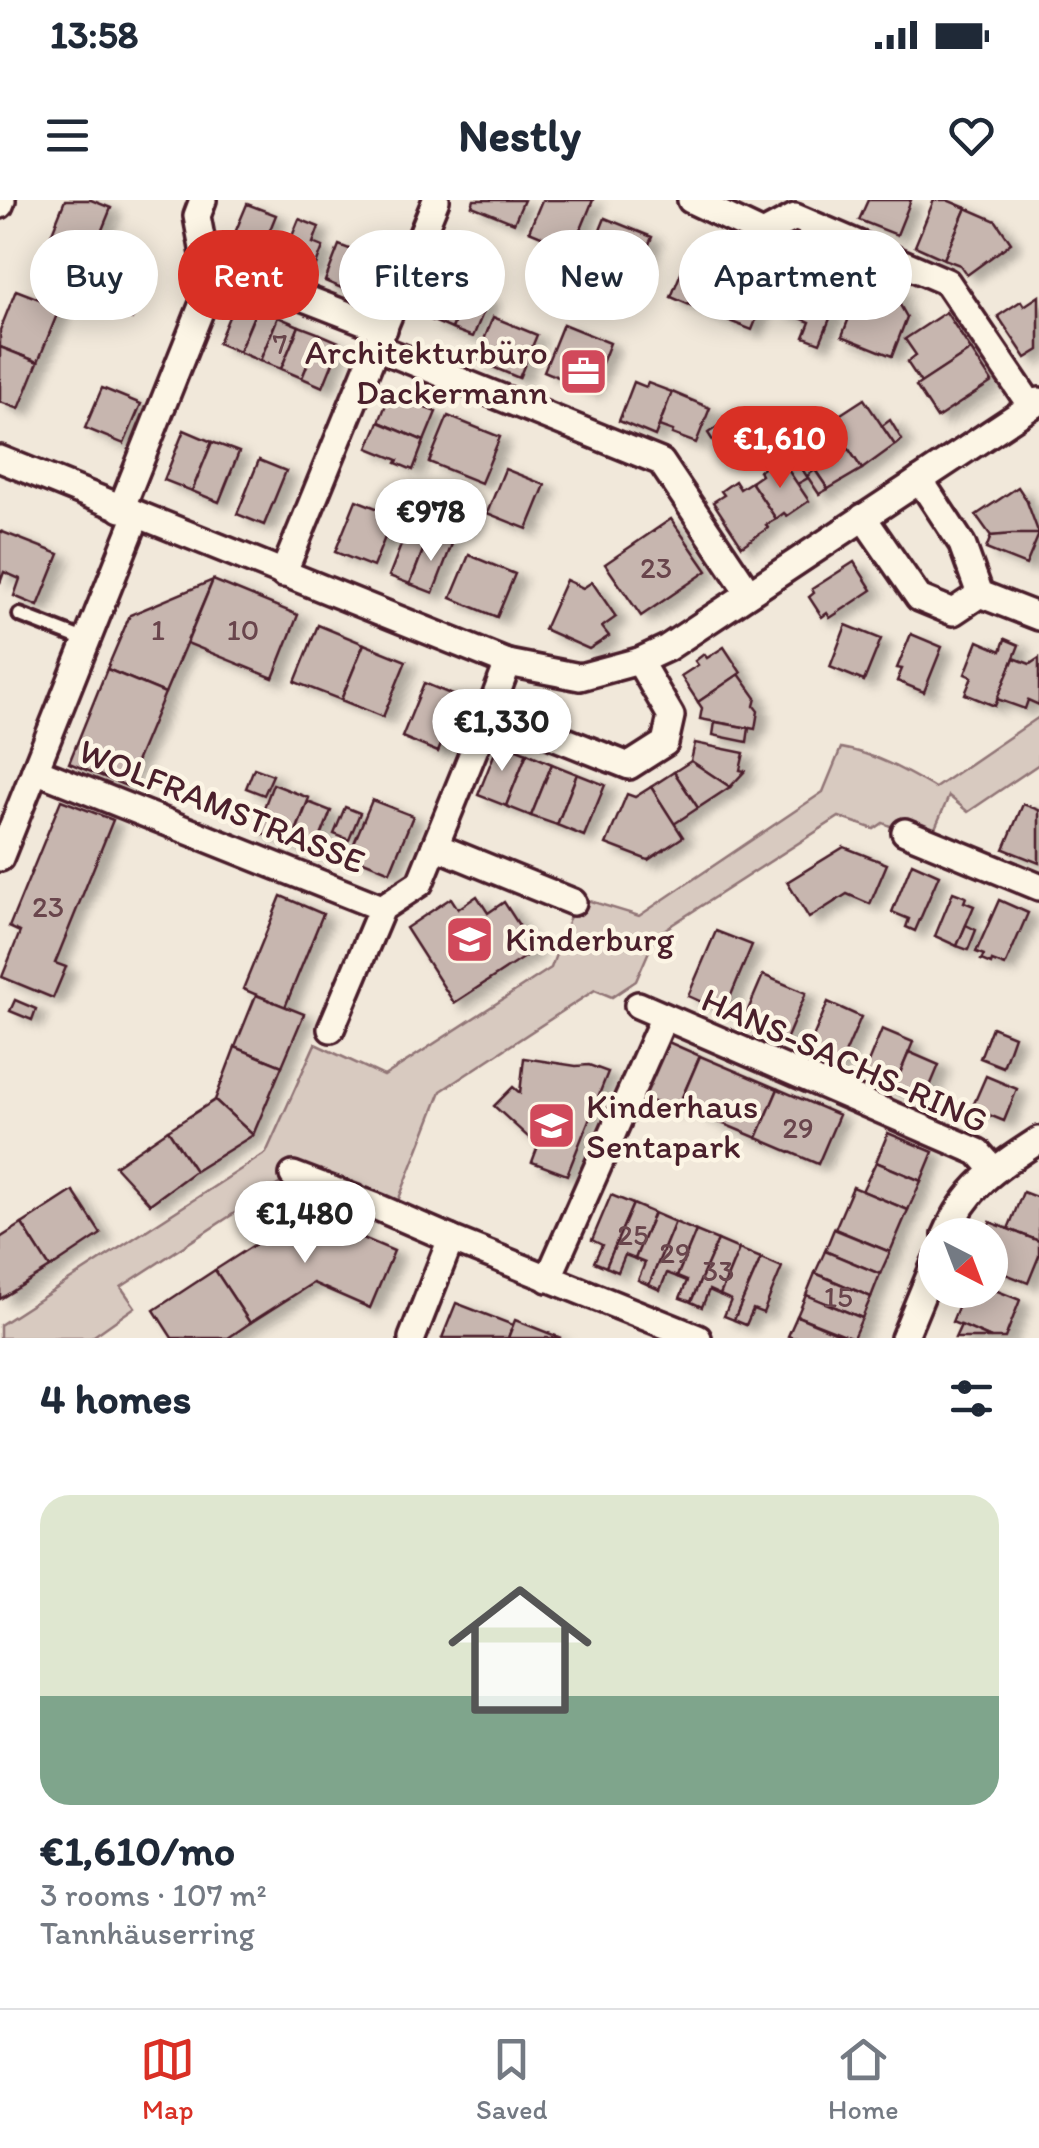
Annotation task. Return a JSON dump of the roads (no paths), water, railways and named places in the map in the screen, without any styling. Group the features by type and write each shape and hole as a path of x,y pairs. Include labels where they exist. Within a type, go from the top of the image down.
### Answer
{"street":[{"name":"WOLFRAMSTRASSE","path":"200,230 197,216 204,200"},
{"path":"283,574 436,200"},
{"path":"0,459 508,663 580,677 639,661 666,648 1035,403 947,282 794,217 763,234 691,200"},
{"path":"319,311 592,436 660,462 748,593"},
{"name":"WOLFRAMSTRASSE","path":"0,858 86,641 198,320"},
{"path":"920,480 962,544 980,594 1039,617"},
{"path":"863,517 919,598 953,612 980,594"},
{"path":"490,711 628,766 665,742 671,716 639,661"},
{"name":"WOLFRAMSTRASSE","path":"331,1029 382,908 420,882 508,663"},
{"name":"WOLFRAMSTRASSE","path":"35,770 382,908"},
{"path":"905,832 1039,887"},
{"path":"435,846 573,902"},
{"name":"HANS-SACHS-RING","path":"638,1006 978,1152 994,1170"},
{"name":"HANS-SACHS-RING","path":"548,1279 664,1017"},
{"name":"HANS-SACHS-RING","path":"954,1218 969,1193 994,1170 1036,1150"},
{"path":"293,1175 698,1338"},
{"path":"412,1338 451,1240"},
{"path":"904,1338 918,1304"}],"lane":[{"path":"20,614 86,641"}],"place":[{"name":"Architekturbüro Dackermann","path":"583,372"},
{"name":"Kinderburg","path":"470,939"},
{"name":"Kinderhaus Sentapark","path":"551,1126"}]}
